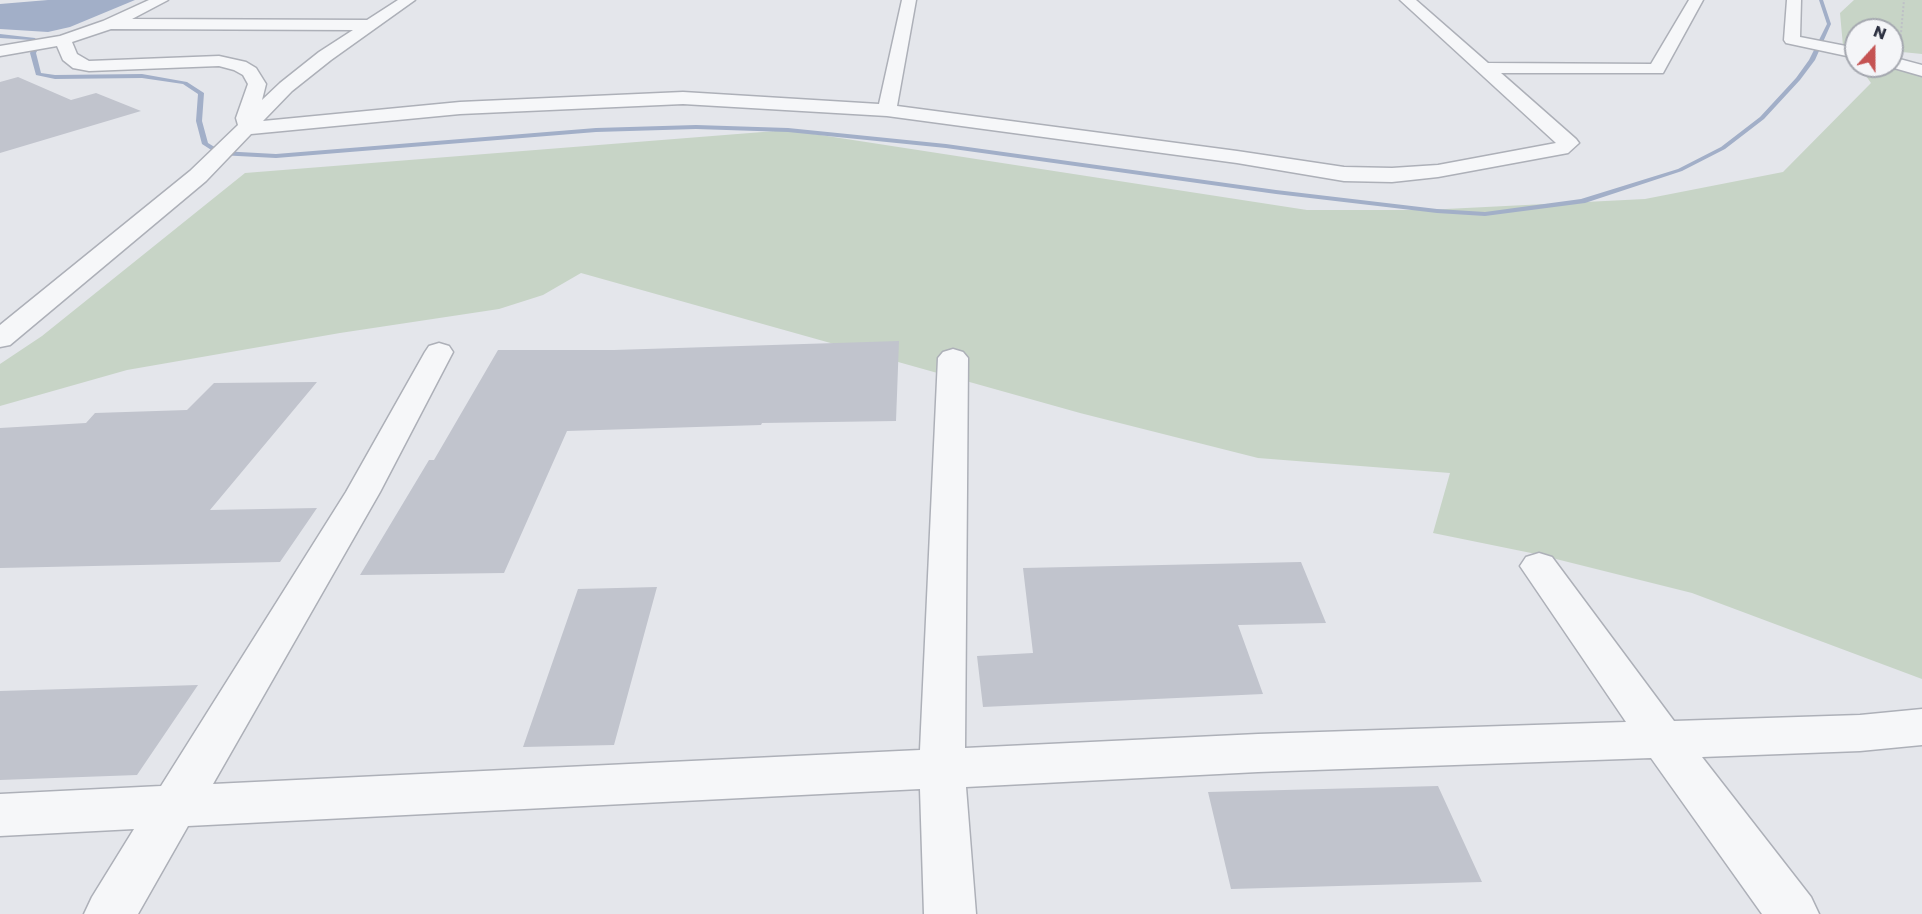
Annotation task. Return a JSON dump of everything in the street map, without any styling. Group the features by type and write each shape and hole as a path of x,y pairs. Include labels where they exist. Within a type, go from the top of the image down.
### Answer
{"street":[{"path":"0,51 63,40 109,24 161,0"},
{"path":"0,339 198,176 248,128 286,87 369,25 408,0"},
{"path":"887,110 909,0"},
{"path":"248,128 341,122 460,108 629,99 718,100 887,110 1237,157 1344,174 1392,175 1438,171 1542,153 1561,149 1569,143 1407,0"},
{"path":"1484,68 1657,69 1696,0"},
{"path":"1794,0 1792,40 1844,51"},
{"path":"109,24 369,25"},
{"path":"63,40 69,56 79,64 89,66 210,62 240,66 250,72 257,84 246,118 248,128"},
{"path":"1904,66 1922,71"},
{"path":"110,914 363,492 440,352"},
{"path":"950,914 942,768 953,358"},
{"path":"1539,566 1663,740 1793,914"},
{"path":"0,815 1258,753 1860,733 1922,727"}],"path":[{"path":"1903,18 1902,5 1904,0"}],"green space":[{"path":"1854,0 1922,0 1922,54 1904,52 1904,18 1844,18 1843,46 1840,13"},
{"path":"1904,69 1922,71 1922,679 1692,593 1536,554 1433,533 1450,473 1258,458 1080,413 581,273 543,295 499,309 340,333 127,370 0,406 0,364 42,336 245,173 788,130 1307,210 1426,210 1645,199 1783,172 1871,83 1867,78 1904,78"}],"water":[{"path":"48,0 135,0 70,27 48,32 0,29 0,4"}],"building":[{"path":"18,77 71,100 96,93 141,111 0,153 0,82"},
{"path":"899,341 896,421 762,423 761,425 567,431 504,573 360,575 429,460 434,460 498,350 614,350"},
{"path":"317,382 210,510 317,508 280,562 0,568 0,428 86,423 95,413 187,410 214,383"},
{"path":"1301,562 1326,623 1238,625 1263,694 983,707 977,656 1033,653 1023,568"},
{"path":"657,587 614,745 523,747 578,589"},
{"path":"198,685 137,775 0,780 0,691"},
{"path":"1438,786 1482,882 1231,889 1208,792"}],"waterway":[{"path":"0,36 33,39 37,45 33,53 38,74 55,77 142,76 185,83 201,93 199,121 205,144 219,153 276,156 596,130 696,127 788,130 946,146 1276,192 1437,211 1485,214 1582,201 1680,170 1723,148 1762,118 1798,79 1812,60 1829,24 1821,0"}]}
